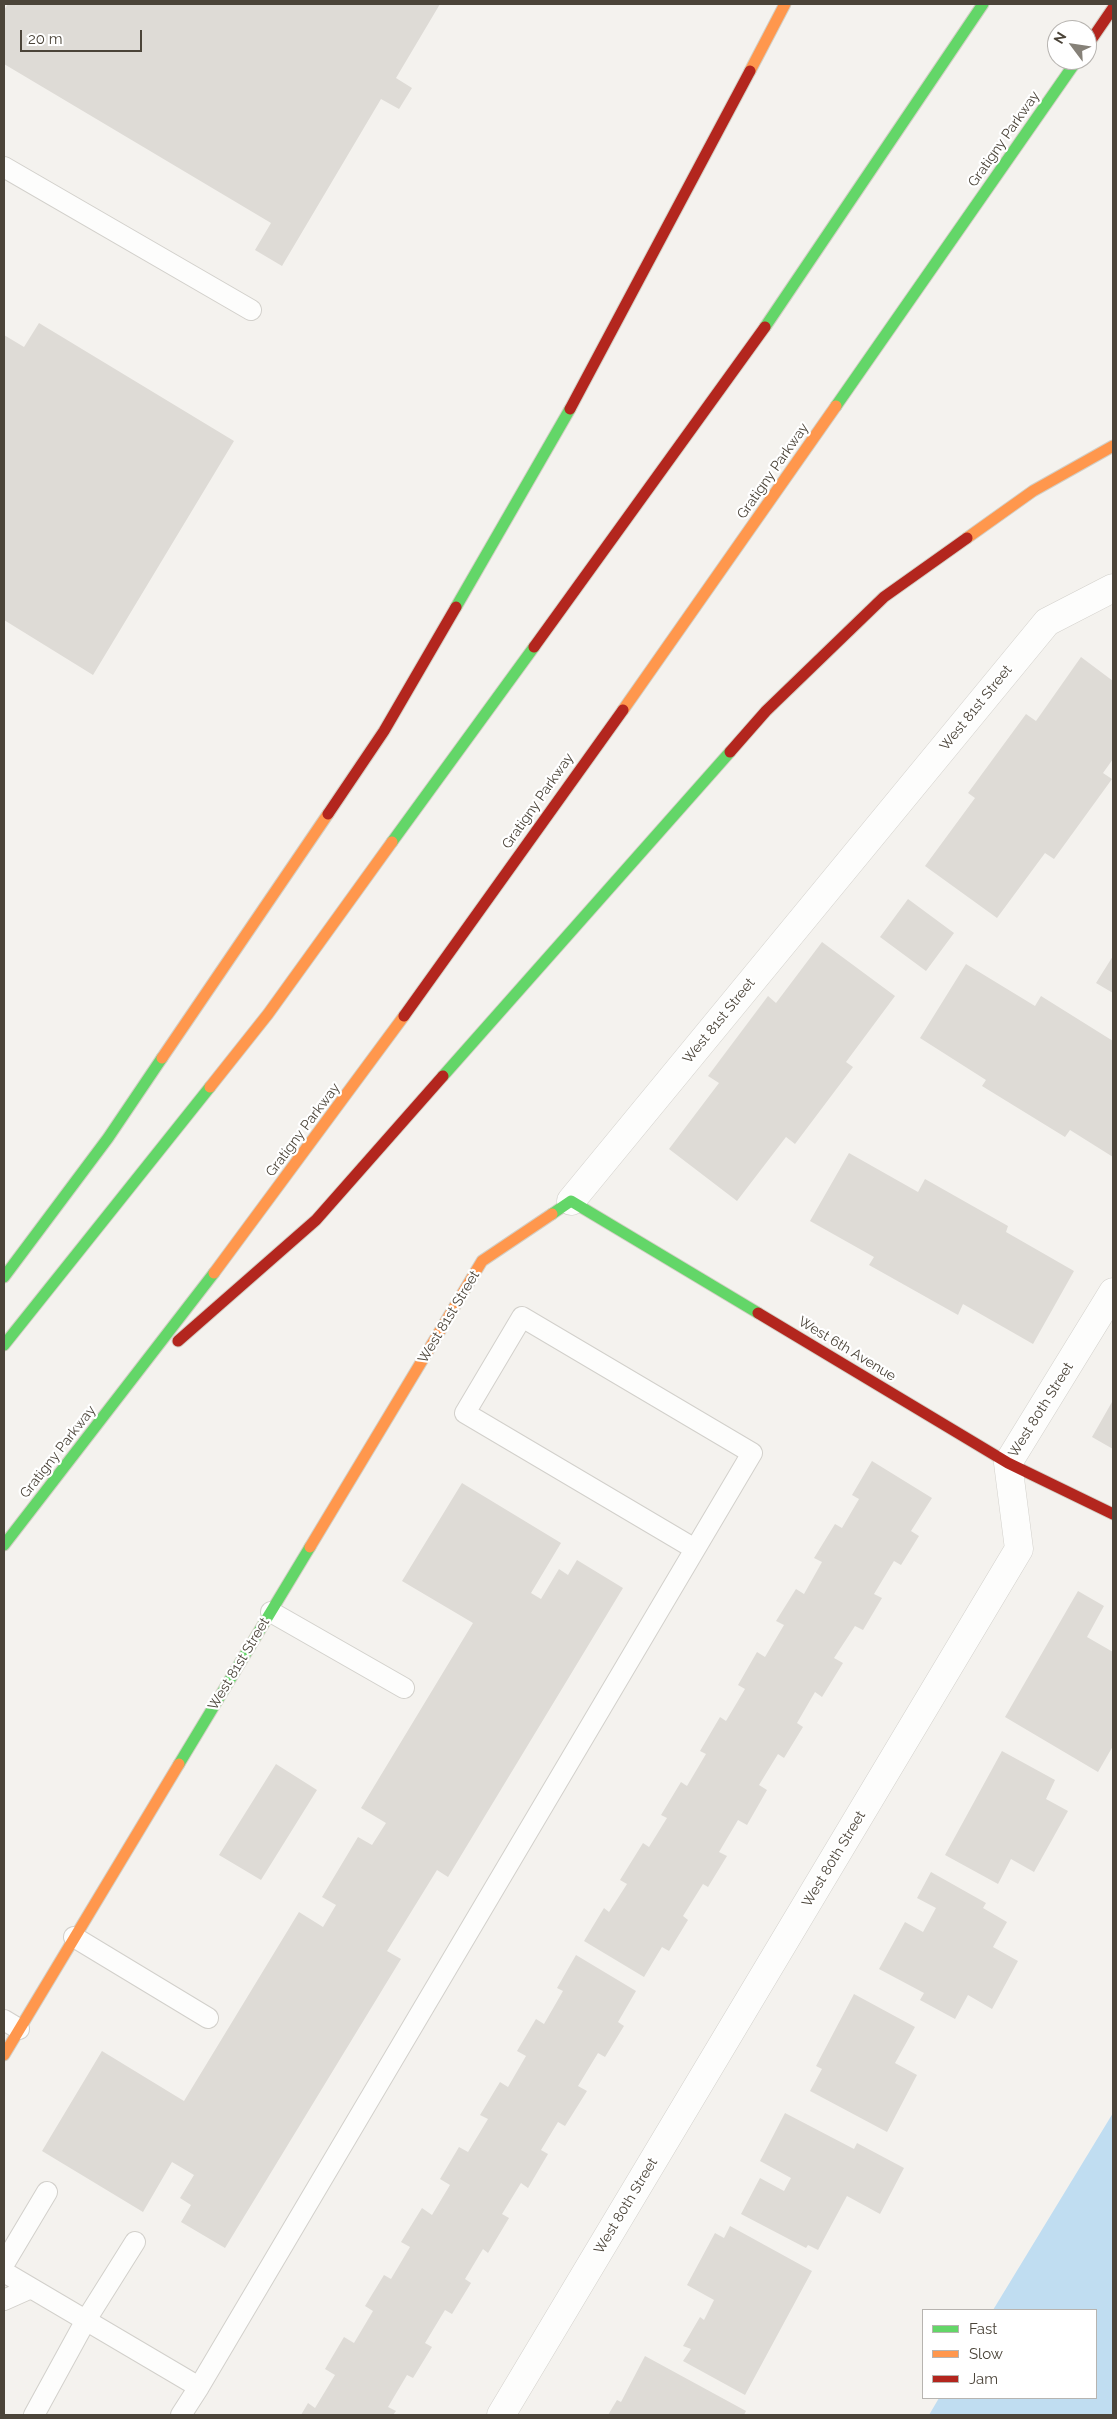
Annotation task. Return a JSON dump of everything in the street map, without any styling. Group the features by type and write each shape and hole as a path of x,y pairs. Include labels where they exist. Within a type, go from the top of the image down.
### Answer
{"main road":[{"path":"4,1277 108,1138 384,731 563,422 785,4"},
{"path":"4,1345 268,1014 770,320 983,4"},
{"path":"1097,31 1113,8"},
{"name":"Gratigny Parkway","path":"4,1544 136,1378 348,1094 732,556 1070,70"},
{"path":"136,1378 316,1220 766,711 884,597 1033,491 1113,446"},
{"name":"West 6th Avenue","path":"571,1201 1008,1463 1113,1514"},
{"name":"West 81st Street","path":"4,2054 12,2025 74,1937 482,1261 571,1201"}],"street":[{"name":"West 81st Street","path":"571,1201 1046,622 1113,588"},
{"name":"West 80th Street","path":"501,2415 1019,1549 1008,1463 1113,1292"}],"lane":[{"path":"4,167 251,310"},
{"path":"182,2415 752,1453 522,1317 465,1413 695,1549"},
{"path":"271,1612 404,1688"},
{"path":"74,1937 208,2018"},
{"path":"4,2264 47,2192"},
{"path":"34,2415 86,2320 135,2242"},
{"path":"4,2272 199,2387"},
{"path":"4,2300 31,2288"}],"water":[{"path":"1113,2113 1113,2415 929,2415 938,2399 1097,2399 1097,2309 994,2309"}],"building":[{"path":"8,4 440,4 396,78 412,88 399,109 381,99 282,266 255,250 271,223 4,64 4,10"},
{"path":"39,323 234,441 93,675 4,620 4,335 24,347"},
{"path":"1081,657 1113,681 1113,759 1103,773 1112,779 1054,859 1045,853 997,918 925,866 975,798 968,793 1026,714 1036,721"},
{"path":"908,899 954,933 926,971 880,937"},
{"path":"822,942 895,996 846,1062 853,1067 795,1144 786,1137 737,1201 669,1149 719,1083 708,1076 768,996 776,1003"},
{"path":"1113,956 1113,993 1096,983"},
{"path":"966,964 1035,1006 1041,996 1113,1041 1113,1157 1070,1130 1065,1137 982,1086 986,1080 920,1038"},
{"path":"849,1153 918,1192 925,1179 1008,1226 1006,1232 1074,1271 1033,1344 963,1304 958,1315 869,1265 874,1257 810,1221"},
{"path":"1113,1403 1113,1449 1092,1437"},
{"path":"872,1461 932,1498 911,1531 919,1536 901,1565 894,1561 874,1594 882,1598 863,1630 855,1626 834,1658 843,1663 822,1697 815,1692 797,1723 803,1727 784,1758 778,1754 759,1785 767,1790 747,1825 738,1820 719,1852 727,1856 708,1887 703,1884 683,1916 688,1920 669,1951 662,1947 644,1977 584,1941 604,1908 609,1912 627,1884 620,1880 643,1843 649,1847 667,1818 661,1815 681,1782 687,1786 706,1754 700,1751 720,1717 726,1721 745,1689 738,1685 757,1652 765,1657 784,1625 776,1621 796,1589 804,1594 822,1562 814,1558 835,1524 842,1528 859,1499 852,1495"},
{"path":"462,1483 561,1543 531,1593 541,1599 559,1569 568,1575 577,1560 623,1588 448,1877 437,1870 387,1951 401,1959 225,2248 181,2222 191,2205 180,2198 194,2175 172,2162 143,2212 42,2151 102,2051 184,2101 299,1912 323,1927 336,1905 322,1897 358,1837 372,1845 386,1823 361,1808 473,1623 402,1581"},
{"path":"1078,1591 1104,1606 1087,1637 1113,1652 1113,1746 1098,1772 1005,1717"},
{"path":"1002,1751 1055,1780 1046,1799 1068,1811 1034,1872 1011,1859 998,1884 945,1855"},
{"path":"276,1764 317,1790 261,1880 219,1855"},
{"path":"931,1872 986,1903 983,1908 1007,1922 993,1947 1018,1961 992,2009 968,1995 955,2019 920,2000 924,1993 879,1969 905,1922 923,1932 936,1908 917,1898"},
{"path":"576,1955 636,1991 618,2022 624,2026 605,2057 598,2053 578,2086 587,2091 565,2126 558,2122 541,2150 548,2154 528,2188 521,2183 502,2214 509,2218 488,2253 483,2249 465,2279 471,2283 452,2314 445,2310 425,2343 432,2347 413,2378 407,2375 388,2407 396,2411 393,2415 301,2415 308,2403 315,2408 335,2375 325,2369 344,2337 354,2343 373,2311 365,2306 384,2275 391,2279 410,2247 401,2242 422,2208 432,2215 450,2185 440,2179 459,2147 468,2152 488,2119 480,2115 500,2082 508,2087 526,2056 517,2051 536,2019 544,2024 563,1991 557,1988"},
{"path":"854,1994 915,2027 895,2063 917,2075 887,2132 810,2091 822,2069 816,2066"},
{"path":"785,2113 854,2149 857,2143 904,2168 880,2214 847,2196 818,2250 808,2245 806,2248 741,2214 760,2178 784,2191 791,2178 760,2161"},
{"path":"730,2226 812,2271 745,2395 683,2361 691,2349 683,2346 700,2317 704,2320 714,2300 687,2285 715,2233 724,2238"},
{"path":"645,2356 746,2411 744,2415 608,2415 617,2400 621,2402"}],"traffic: fast":[{"path":"765,327 983,4"},
{"path":"836,406 1070,70"},
{"path":"456,607 570,409"},
{"path":"392,842 534,647"},
{"path":"443,1076 730,752"},
{"path":"4,1277 108,1138 162,1058"},
{"path":"4,1345 210,1087"},
{"path":"552,1214 571,1201 758,1313"},
{"path":"4,1545 214,1273"},
{"path":"179,1764 310,1547"}],"traffic: slow":[{"path":"750,71 785,4"},
{"path":"623,710 836,406"},
{"path":"967,538 1033,491 1113,446"},
{"path":"162,1058 328,814"},
{"path":"210,1087 268,1014 392,842"},
{"path":"214,1273 404,1016"},
{"path":"310,1547 482,1261 552,1214"},
{"path":"4,2055 179,1764"}],"traffic: jam":[{"path":"1097,31 1113,8"},
{"path":"570,409 750,71"},
{"path":"534,647 765,327"},
{"path":"730,752 766,711 884,597 967,538"},
{"path":"328,814 384,731 456,607"},
{"path":"404,1016 623,710"},
{"path":"178,1341 316,1220 443,1076"},
{"path":"758,1313 1008,1463 1113,1514"}]}
